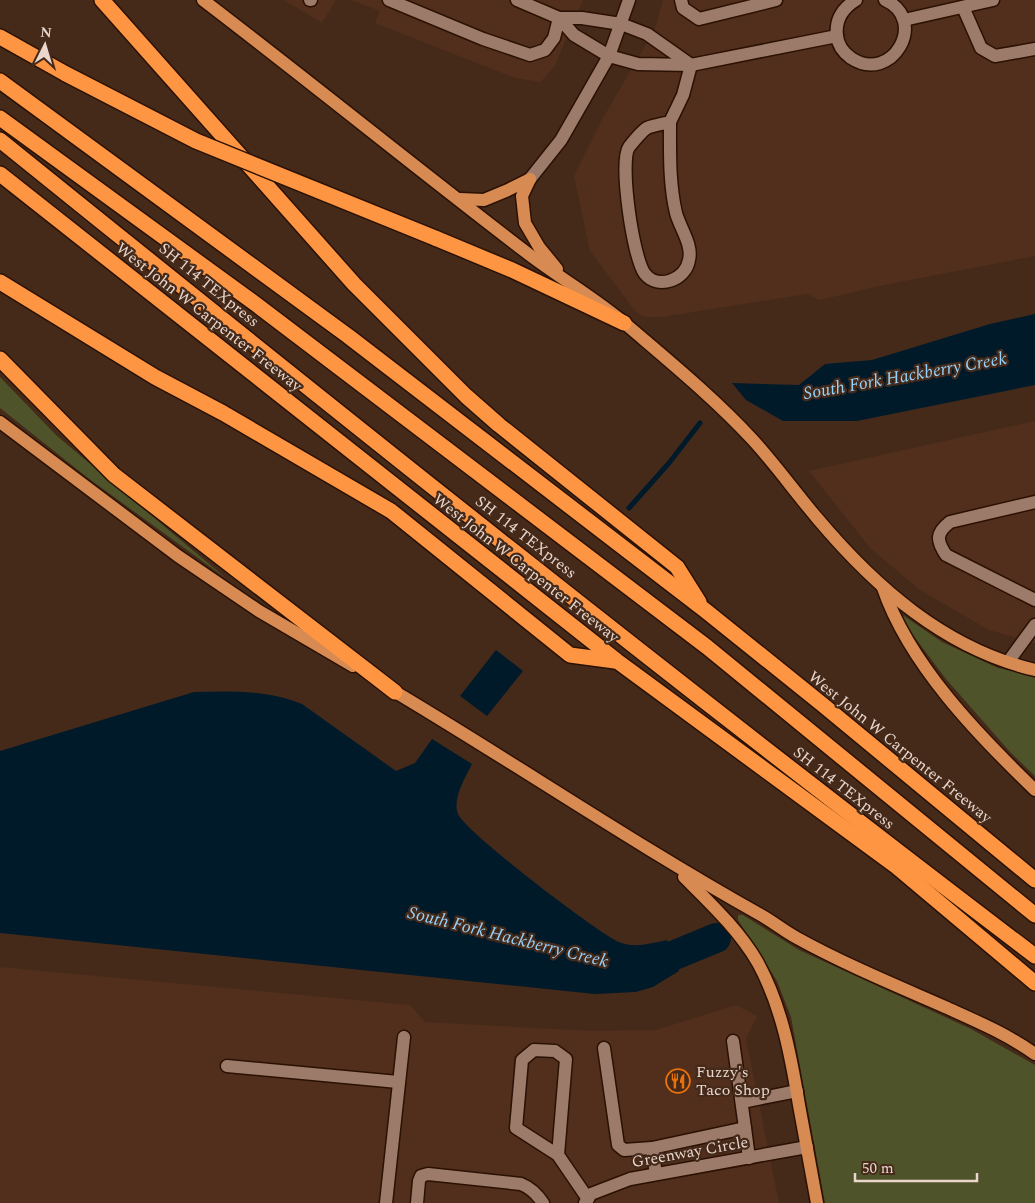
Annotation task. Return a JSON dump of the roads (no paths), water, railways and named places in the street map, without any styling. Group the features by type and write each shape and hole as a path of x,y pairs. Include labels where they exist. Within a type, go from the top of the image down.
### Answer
{"highway":[{"path":"102,0 354,284 473,402 677,567 706,611"},
{"path":"0,37 66,74 196,141 512,270 624,322"},
{"name":"West John W Carpenter Freeway","path":"0,81 348,336 706,611 1035,880"},
{"name":"SH 114 TEXpress","path":"0,118 256,305 707,647 1035,915"},
{"name":"SH 114 TEXpress","path":"0,140 844,810 1035,956"},
{"name":"West John W Carpenter Freeway","path":"0,174 617,661 897,867 1035,983"},
{"path":"0,282 156,377 223,412 391,511 570,655 617,661"},
{"path":"0,359 114,475 395,692"}],"main road":[{"path":"203,0 460,199 533,258 624,322 684,374 750,437 850,555 898,601 954,638 1008,662 1035,670"},
{"path":"460,199 484,200 530,178"},
{"path":"530,178 522,196 525,223 538,247 569,282"},
{"path":"0,422 178,556 259,611 468,736 673,866 759,914 797,938 980,1023 1020,1043 1035,1054"},
{"path":"883,588 901,630 942,692 1001,757 1035,790"},
{"path":"673,866 725,919 758,963 773,997 790,1050 817,1203"}],"street":[{"path":"389,0 483,39 530,55 544,50 554,38 559,18"},
{"path":"517,0 559,18 582,18 622,24 647,34 690,65"},
{"path":"530,178 561,140 609,56 629,0"},
{"path":"681,0 683,8 699,19 776,0"},
{"path":"856,0 848,5 841,14 837,25 837,36 840,46 848,55 857,62 868,64 879,64 889,59 898,52 904,37 904,20 898,10 885,0"},
{"path":"904,20 993,0"},
{"path":"963,7 981,48 994,56 1035,49"},
{"path":"559,18 574,36 609,56 638,64 690,65 837,36"},
{"path":"670,122 647,128 628,149 625,184 636,253 645,274 657,282 672,281 681,275 690,261 688,246 676,214 671,183 670,122 683,95 690,65"},
{"path":"1035,502 950,522 941,529 938,539 946,555 1035,600"},
{"path":"1008,662 1035,625 1035,618"},
{"path":"386,1203 404,1037"},
{"path":"733,1041 749,1158"},
{"path":"604,1048 618,1145 624,1150 652,1148 745,1128"},
{"path":"558,1155 566,1059 555,1051 534,1050 522,1060 516,1128 558,1155 586,1201"},
{"path":"226,1066 398,1082"},
{"path":"742,1102 797,1092"},
{"name":"Greenway Circle","path":"586,1201 591,1194 630,1178 807,1147"},
{"path":"652,1148 656,1174"},
{"path":"417,1203 419,1181 421,1176 428,1174 521,1184 528,1186 543,1203"}],"water":[{"path":"1035,314 1035,385 857,421 783,421 746,400 732,383 799,385 825,364 872,360 990,324"},
{"path":"496,650 523,671 487,716 460,696"},
{"path":"194,692 262,694 289,699 302,704 396,771 415,763 432,739 472,764 460,789 457,808 458,814 466,824 483,840 533,881 606,935 619,942 631,945 667,940 679,971 653,987 636,992 595,994 0,933 0,751"}],"waterway":[{"name":"South Fork Hackberry Creek","path":"629,508 669,463 700,423"},
{"name":"South Fork Hackberry Creek","path":"636,965 648,966 716,938"}],"place":[{"name":"Fuzzy's Taco Shop","path":"678,1081"}]}
